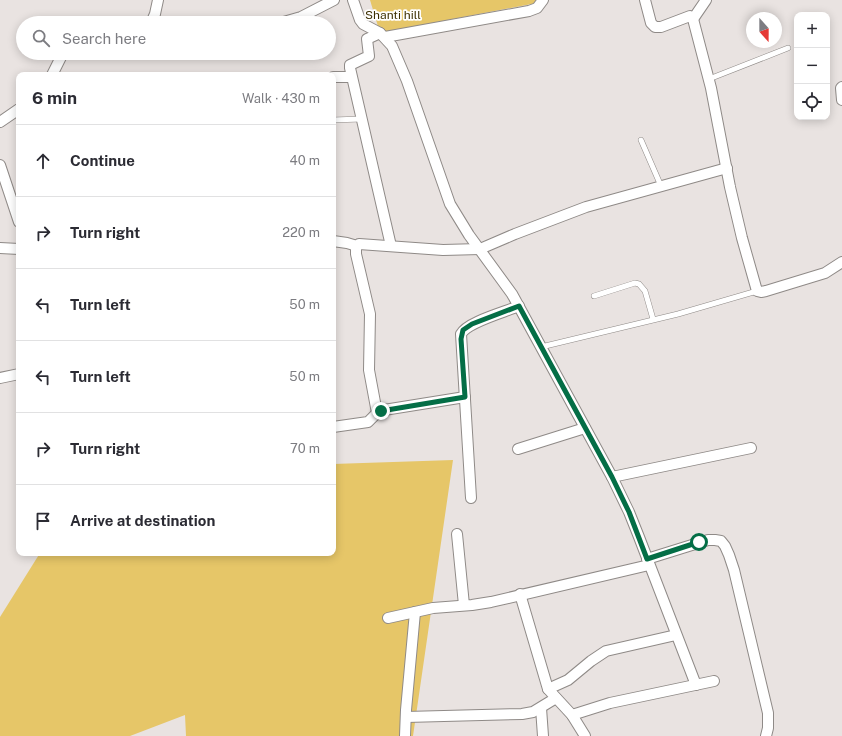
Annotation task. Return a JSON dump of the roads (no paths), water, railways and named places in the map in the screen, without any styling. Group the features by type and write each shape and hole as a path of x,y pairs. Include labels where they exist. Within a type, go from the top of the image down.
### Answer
{"street":[{"path":"154,16 158,0"},
{"path":"303,16 336,0"},
{"path":"353,0 360,20 363,24 383,35 395,52 407,81 450,204 469,235 501,277 519,306 612,477 629,512 696,685"},
{"path":"391,246 351,76 350,65 369,56 367,39 383,35 529,11 537,8 543,0"},
{"path":"645,0 651,23 655,27 661,27 690,16 693,19 709,79 742,238 757,291 766,291 825,273 842,262"},
{"path":"693,19 706,0"},
{"path":"54,72 60,60"},
{"path":"336,77 351,76"},
{"path":"842,87 842,100"},
{"path":"0,122 16,111"},
{"path":"336,241 357,246 361,244 443,250 480,249 586,207 727,168"},
{"path":"1,169 16,213"},
{"path":"357,246 356,254 370,314 369,370 377,413"},
{"path":"0,248 16,249"},
{"path":"471,498 461,339 463,330 472,324 519,306"},
{"path":"0,378 16,375"},
{"path":"336,427 366,423 370,421 377,413 384,410 465,397"},
{"path":"518,449 585,428"},
{"path":"612,477 751,448"},
{"path":"457,534 464,605"},
{"path":"388,618 440,607 491,602 648,562 708,540 720,541 725,546 734,570 768,713 768,728 766,736"},
{"path":"520,594 548,689 572,715 585,736"},
{"path":"405,736 416,612"},
{"path":"548,689 568,680 606,651 676,635"},
{"path":"572,715 610,703 714,681"},
{"path":"406,717 522,714 533,712 556,698"},
{"path":"541,708 542,736"}],"lane":[{"path":"709,79 788,48"},
{"path":"336,120 361,119"},
{"path":"642,140 661,186"},
{"path":"594,296 634,283 639,284 645,291 653,319"},
{"path":"541,347 757,291"}],"park label":[{"name":"Shanti hill","path":"393,15"}]}
